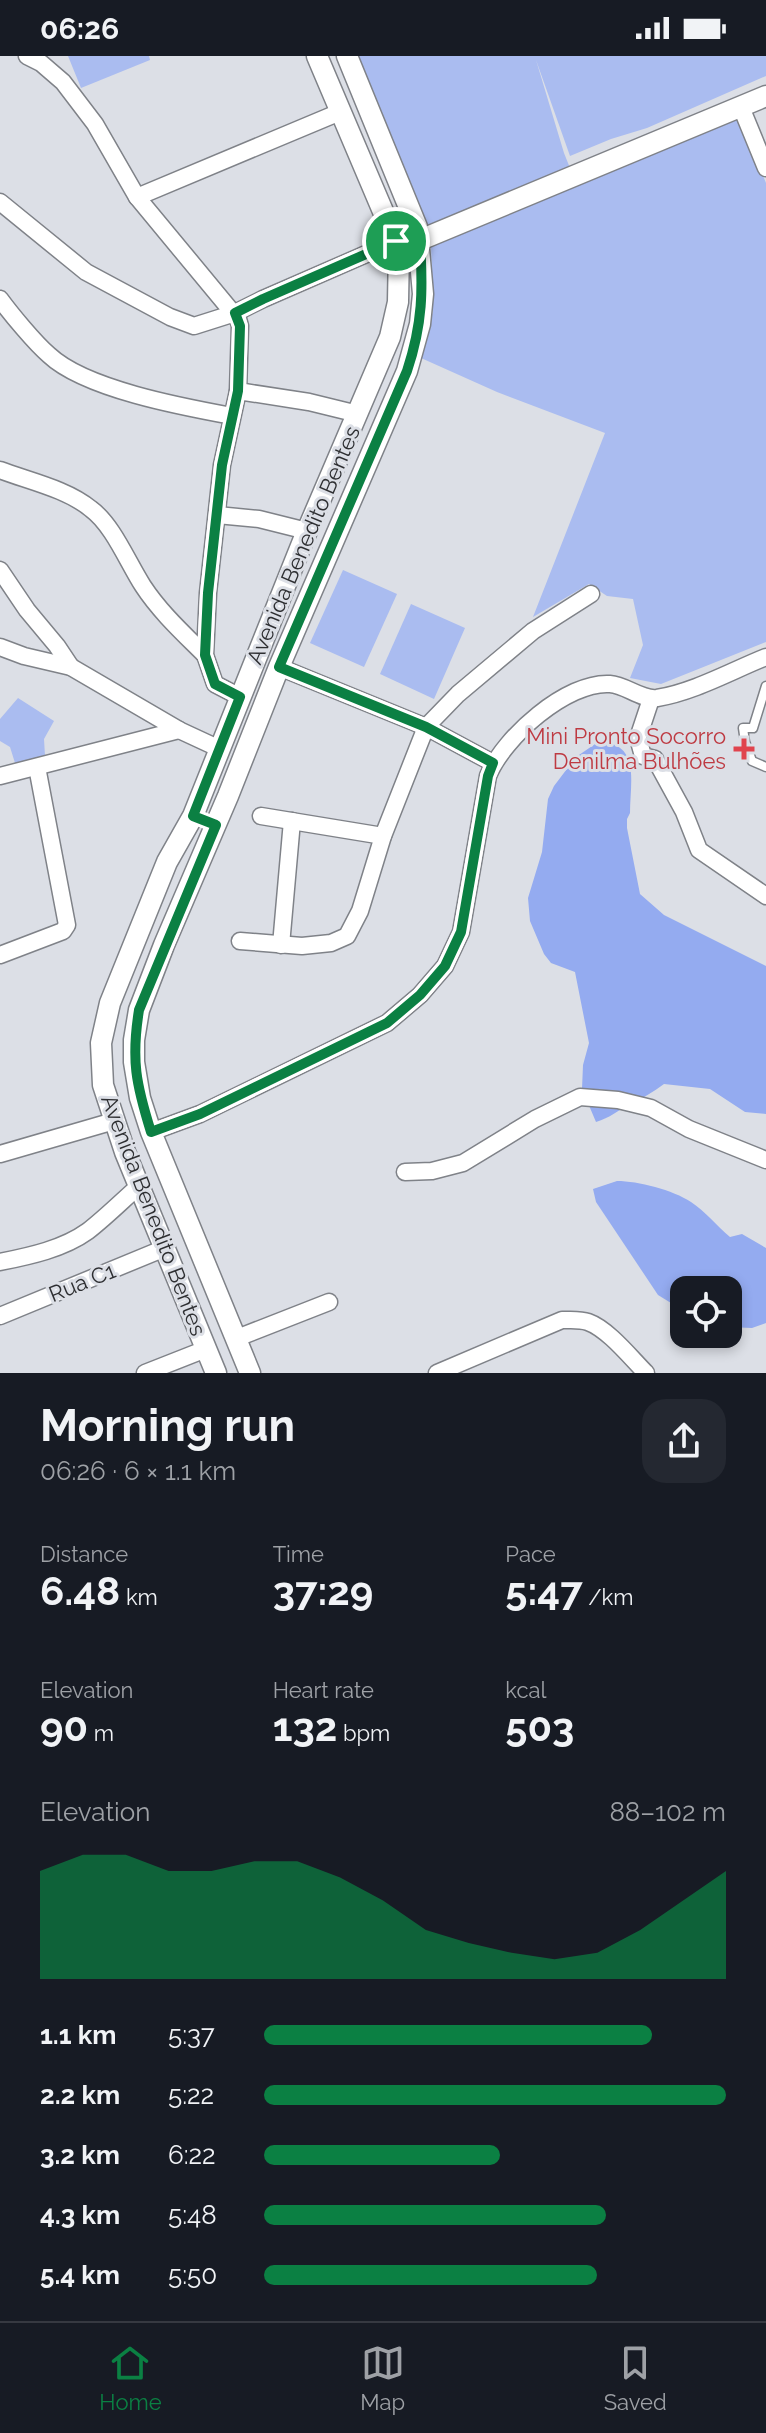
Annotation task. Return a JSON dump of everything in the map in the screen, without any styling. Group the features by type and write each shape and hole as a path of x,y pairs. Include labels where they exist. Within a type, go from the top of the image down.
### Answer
{"street":[{"path":"27,56 41,63 63,82"},
{"path":"45,56 95,124 137,197 235,313 240,326 238,391 222,465 208,593 205,655 215,684 240,697"},
{"name":"Avenida Benedito Bentes","path":"216,1373 114,1121 103,1085 101,1043 110,1003 167,862 193,816 307,531 390,337 398,302 397,245 317,56"},
{"name":"Avenida Benedito Bentes","path":"250,1373 151,1132 140,1098 134,1040 139,1010 279,667 407,371 420,324 423,294 420,240 409,204 347,56"},
{"path":"0,202 86,272 170,317 194,326 235,313 397,245 420,240 766,96"},
{"path":"741,107 766,168"},
{"path":"137,197 340,112"},
{"path":"0,299 50,357 86,378 172,404 232,416"},
{"path":"238,391 309,402 358,414"},
{"path":"0,470 66,495 90,508 103,520 145,589 171,622 205,655"},
{"path":"217,515 259,519 307,531"},
{"path":"0,570 71,667"},
{"path":"240,941 302,946 331,943 347,936 360,911 383,836 426,727 458,694 533,631 591,594"},
{"path":"0,647 71,667 179,730 220,749"},
{"path":"151,1132 200,1114 387,1023 420,995 445,966 461,932 488,776 493,763 519,731 545,710 566,696 595,684 614,684 651,699 673,695 765,660"},
{"path":"279,667 426,727 493,763"},
{"path":"651,699 638,738 643,756 655,759 684,812 699,850 766,896"},
{"path":"0,776 179,730"},
{"path":"0,955 63,931 67,925 37,767"},
{"path":"193,816 216,825"},
{"path":"261,816 383,836"},
{"path":"281,945 292,821"},
{"path":"405,1172 432,1171 463,1163 535,1119 580,1097 618,1100 651,1108 689,1129 766,1160"},
{"path":"0,1154 114,1121"},
{"path":"0,1262 34,1255 75,1238 140,1185"},
{"name":"Rua C1","path":"0,1316 165,1248"},
{"path":"182,1290 212,1276"},
{"path":"237,1338 329,1302"},
{"path":"437,1373 562,1320 593,1324 646,1373"},
{"path":"145,1373 206,1349"}],"lane":[{"path":"766,686 753,728 743,728 752,761 766,767"}],"shaded area":[{"path":"68,56 149,56 150,60 81,88"},
{"path":"353,56 766,56 766,76 647,128 570,156 536,60 570,168 456,214 425,230"},
{"path":"739,117 766,183 766,642 661,684 630,678 643,645 633,599 607,596 589,584 533,617 605,433 497,392 421,358 433,311 431,246"},
{"path":"343,570 397,594 364,667 310,643"},
{"path":"411,604 465,628 434,699 380,674"},
{"path":"18,698 54,721 44,739 45,756 15,763 10,747 0,741 0,719"},
{"path":"598,742 621,749 630,766 627,828 640,894 664,915 766,966 766,1114 745,1112 710,1089 664,1084 596,1122 582,1089 583,1065 589,1043 575,972 551,963 544,954 530,921 528,898 542,852 548,799 576,757"},
{"path":"625,1181 665,1190 696,1206 730,1237 742,1234 766,1248 766,1323 742,1328 742,1276 670,1276 670,1302 658,1295 596,1202 593,1189"}],"place":[{"name":"Mini Pronto Socorro Denilma Bulhões","path":"744,749"}],"route":[{"path":"420,240 423,294 414,350 279,667 426,727 493,763 488,776 461,932 445,966 420,995 387,1023 200,1114 151,1132 140,1098 134,1062 139,1010 216,825 193,816 240,697 215,684 205,655 208,593 222,465 238,391 240,326 235,313 396,241 399,249 420,240"}]}
